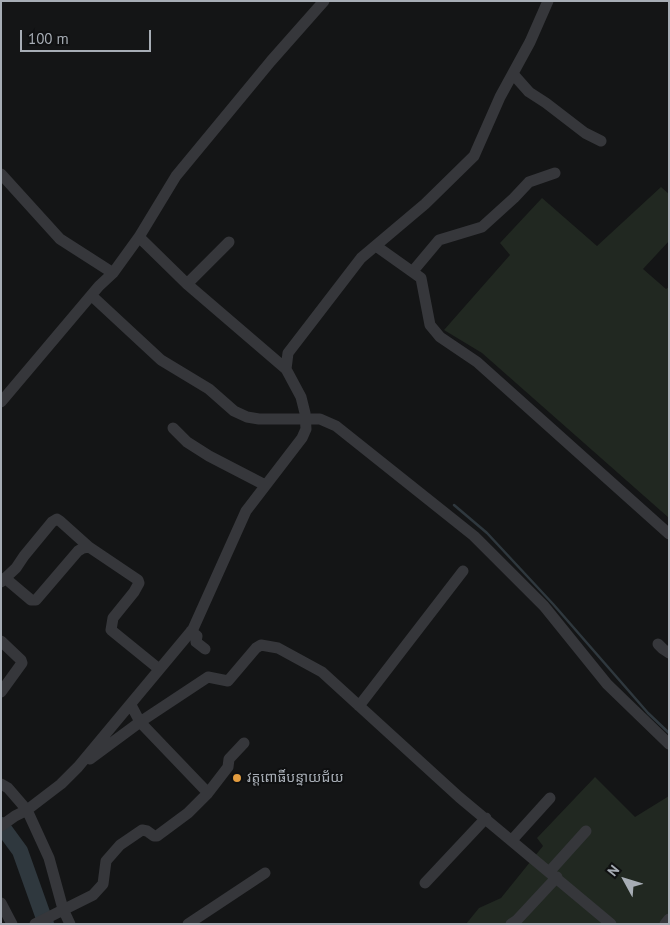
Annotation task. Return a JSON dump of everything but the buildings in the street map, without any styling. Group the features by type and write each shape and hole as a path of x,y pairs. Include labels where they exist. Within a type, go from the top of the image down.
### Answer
{"street":[{"path":"1,402 139,237 176,176 271,61 324,1"},
{"path":"286,368 288,353 360,258 425,204 474,156 500,97 530,42 548,1"},
{"path":"513,74 528,92 546,103 585,133 601,141"},
{"path":"413,271 439,240 482,227 514,198 528,182 555,173"},
{"path":"1,174 60,239 94,262 103,281 161,360 209,389 234,412 247,417 259,419 306,416 320,419 336,426 474,536 544,606 607,684 669,744"},
{"path":"1,826 27,810 61,784 78,767 191,631 246,511 302,438 306,429 306,416 302,400 286,368 187,284 139,237"},
{"path":"187,284 229,242"},
{"path":"376,246 421,278 430,325 440,337 477,362 669,534"},
{"path":"173,428 188,442 209,456 265,485"},
{"path":"89,547 78,551 36,600 30,600 3,580 16,568 56,519 89,547 138,580 139,583 134,592 113,618 110,630 159,669"},
{"path":"359,706 463,571"},
{"path":"191,631 197,636 196,642 205,649"},
{"path":"1,641 22,663 1,692"},
{"path":"658,644 669,653"},
{"path":"78,767 140,722 208,677 228,681 256,648 261,645 278,648 322,672 486,818 611,924"},
{"path":"131,704 140,722 208,793"},
{"path":"35,924 94,895 102,884 106,860 120,845 142,830 157,836 188,813 208,793 228,767 230,759 244,743"},
{"path":"1,784 8,788 27,810 49,858 60,911 70,924"},
{"path":"512,840 550,798"},
{"path":"425,883 486,818"},
{"path":"511,924 517,920 586,831"},
{"path":"188,924 265,873"},
{"path":"1,903 12,924"},
{"path":"665,924 669,919"}],"shaded area":[{"path":"661,187 669,194 669,241 643,269 666,289 669,287 669,518 482,353 444,330 510,255 500,243 542,198 597,246"},
{"path":"595,777 635,817 669,796 669,924 466,924 479,908 501,898 543,846 537,838"}],"waterway":[{"path":"454,505 487,533 553,604 648,713 669,733"},
{"path":"1,825 20,851 46,924"}],"place":[{"name":"វត្តពោធិ៍បន្ទាយជ័យ","path":"237,778"}]}
